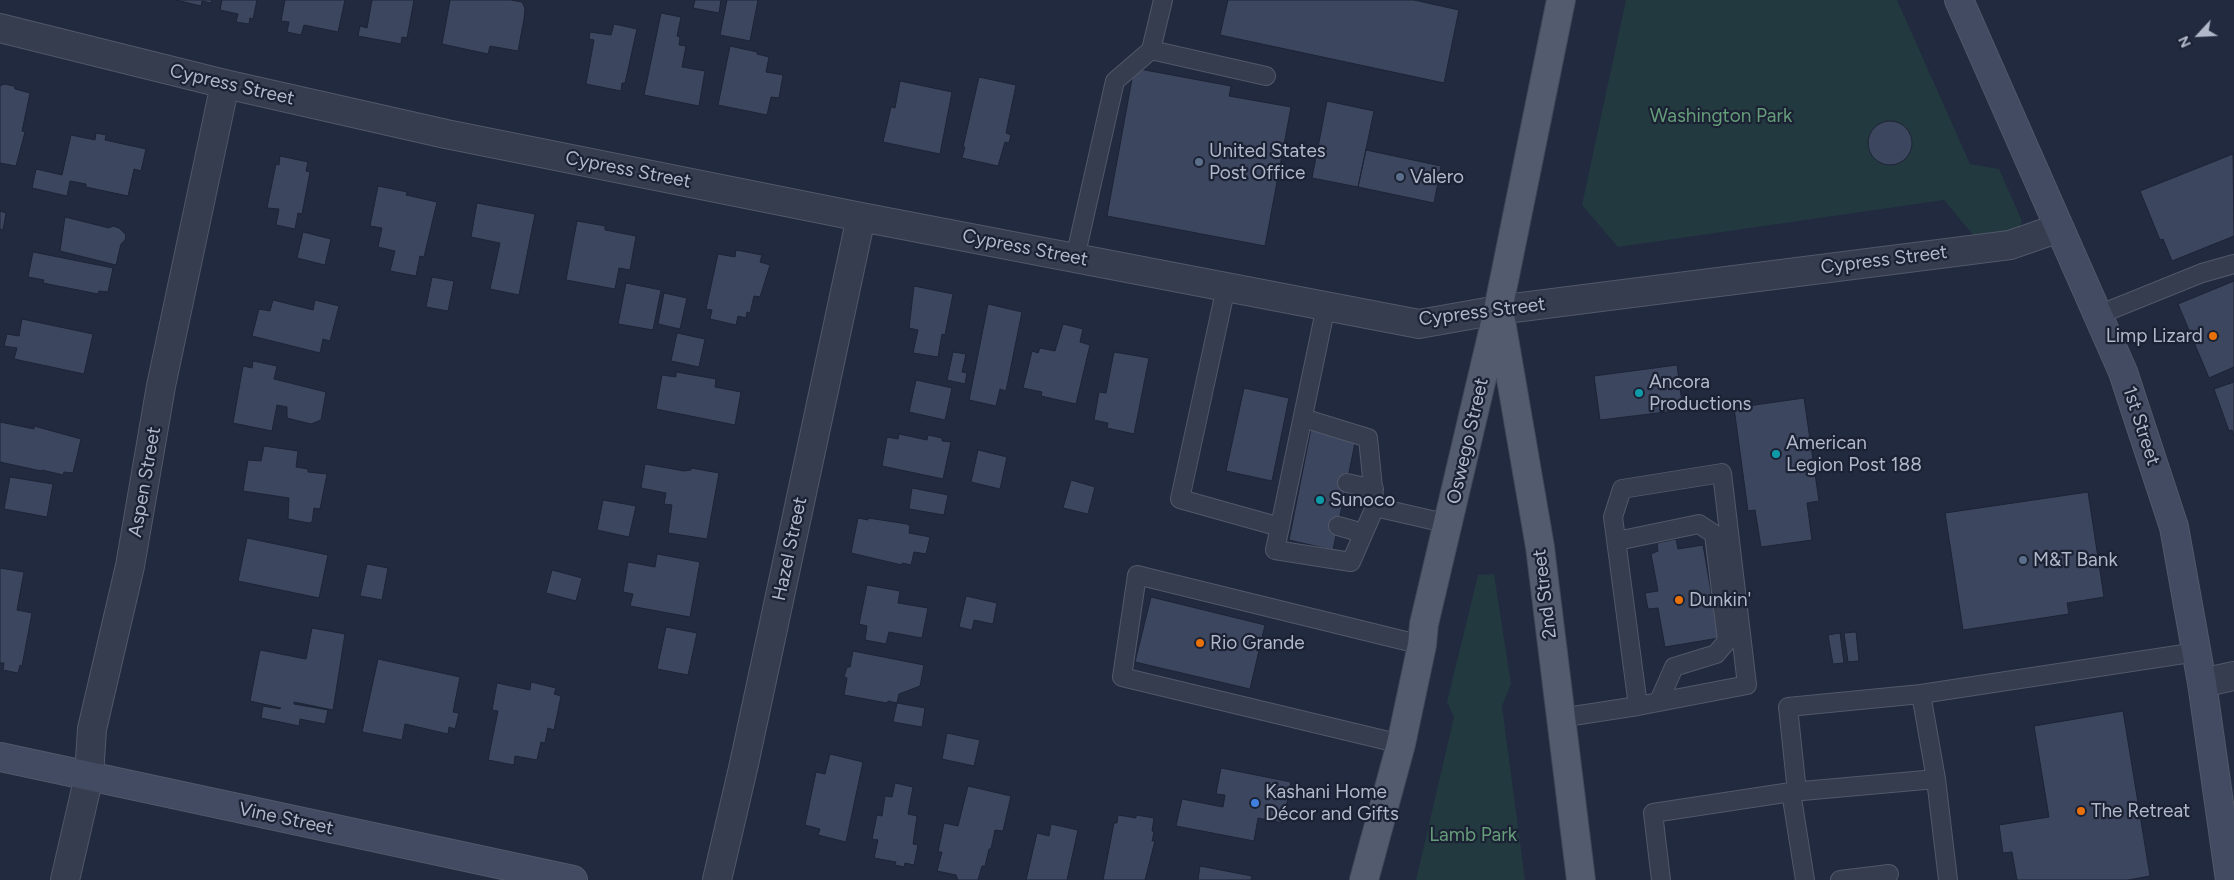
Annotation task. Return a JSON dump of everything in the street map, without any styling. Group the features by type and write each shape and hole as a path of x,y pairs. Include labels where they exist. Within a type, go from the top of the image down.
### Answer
{"main road":[{"name":"Oswego Street","path":"1364,880 1402,744 1422,645 1424,624 1498,310 1560,0"},
{"name":"2nd Street","path":"1498,310 1540,547 1581,880"}],"street":[{"name":"1st Street","path":"1960,0 2123,372 2174,527 2197,652 2230,880"},
{"name":"Cypress Street","path":"0,28 226,84 446,134 861,217 1420,324 1498,310 2010,245 2059,228"},
{"name":"Aspen Street","path":"66,880 89,776 92,729 130,566 161,386 226,84"},
{"name":"Hazel Street","path":"717,880 749,745 861,217"},
{"path":"2202,684 2234,676"},
{"name":"Vine Street","path":"0,757 573,880"}],"lane":[{"path":"1075,258 1115,81 1151,50 1163,0"},
{"path":"1151,50 1266,76"},
{"path":"2098,315 2202,273 2234,264"},
{"path":"1226,287 1180,499 1285,519"},
{"path":"1303,418 1368,438 1375,507 1351,562 1275,550 1297,471 1303,418 1326,306"},
{"path":"1560,718 1638,706 1747,685 1722,473 1622,489 1613,517 1638,706"},
{"path":"1347,483 1374,489"},
{"path":"1375,507 1449,524"},
{"path":"1617,541 1699,524 1714,534 1727,641 1716,654 1674,666 1659,702"},
{"path":"1338,526 1364,533"},
{"path":"1402,744 1122,677 1137,575 1422,645"},
{"path":"1805,880 1794,792 1788,707 1921,694 2197,652"},
{"path":"1921,694 1936,778 1948,880"},
{"path":"1661,880 1652,813 1794,792 1936,778"},
{"path":"1840,880 1889,874"}],"green space":[{"name":"Washington Park","path":"1626,0 1897,0 1970,164 1999,169 2022,221 2020,226 2016,231 1973,235 1944,200 1618,247 1582,205"},
{"name":"Lamb Park","path":"1494,574 1511,684 1502,706 1525,880 1416,880 1454,717 1447,702 1478,575"}],"building":[{"path":"176,0 212,0 211,3 202,1 201,6"},
{"path":"222,0 257,0 253,19 250,18 249,24 236,22 238,14 220,10"},
{"path":"285,0 345,0 338,32 304,25 301,35 287,32 289,22 281,21"},
{"path":"372,0 414,0 407,38 402,37 401,44 358,36 360,26 367,28"},
{"path":"450,0 511,0 522,2 525,8 518,51 490,46 488,54 442,44"},
{"path":"695,0 721,0 719,13 693,8"},
{"path":"727,0 758,0 750,41 720,35"},
{"path":"1228,0 1414,0 1459,10 1444,83 1220,35"},
{"path":"661,13 681,17 677,36 680,37 679,45 686,46 682,67 705,71 699,106 644,95"},
{"path":"614,24 637,29 625,83 622,83 621,91 586,84 594,40 589,39 590,32 611,35"},
{"path":"730,46 757,52 757,54 769,57 766,72 783,75 779,98 771,97 767,115 718,105"},
{"name":"United States Post Office","path":"1134,68 1231,86 1229,96 1291,107 1265,246 1107,216"},
{"path":"979,77 1016,85 1006,133 1011,135 1009,143 1005,142 998,166 962,158"},
{"path":"900,81 952,92 940,154 883,142 891,107 895,108"},
{"path":"4,84 30,93 22,131 25,132 16,166 0,163 0,86"},
{"path":"1327,101 1374,111 1358,187 1312,178"},
{"path":"1894,121 1906,127 1911,134 1911,152 1906,159 1899,164 1886,165 1878,162 1871,155 1868,139 1871,131 1878,124"},
{"path":"96,133 106,135 105,140 146,149 141,171 134,169 128,196 86,187 86,184 70,181 67,196 32,188 36,169 62,175 71,135 95,140"},
{"name":"Valero","path":"1366,150 1441,166 1434,203 1358,187"},
{"path":"2233,154 2234,236 2172,261 2163,239 2160,240 2140,191"},
{"path":"280,156 308,162 306,171 310,172 302,214 298,213 295,229 276,225 279,209 267,208 276,164 279,165"},
{"path":"378,186 407,192 406,195 437,202 424,257 420,256 416,276 390,271 395,251 378,247 382,228 370,226"},
{"path":"477,203 535,214 519,295 490,289 500,243 471,237"},
{"path":"0,211 6,213 3,230 0,229"},
{"path":"65,217 109,228 113,226 119,228 126,235 125,240 121,244 116,265 60,251"},
{"path":"577,221 605,226 605,230 636,236 630,270 619,268 615,289 566,280"},
{"path":"303,232 331,239 325,265 297,258"},
{"path":"736,250 762,255 760,262 770,265 760,297 754,296 750,313 747,312 746,318 738,316 736,325 710,319 712,310 706,309 718,254 735,257"},
{"path":"33,252 113,268 108,292 99,291 98,294 43,283 44,280 28,277"},
{"path":"432,277 454,281 448,311 426,307"},
{"name":"Limp Lizard","path":"2234,281 2234,367 2209,378 2178,304"},
{"path":"626,283 661,290 653,330 618,324"},
{"path":"914,286 953,294 945,335 942,334 938,357 913,353 918,330 909,328"},
{"path":"664,293 687,298 680,329 658,324"},
{"path":"273,300 313,310 315,300 339,306 330,341 323,339 320,353 252,336 259,309 270,311"},
{"path":"988,304 1022,312 1006,391 1000,389 996,406 969,400"},
{"path":"22,319 93,334 84,374 14,359 17,348 4,346 7,334 19,336"},
{"path":"1063,324 1083,329 1080,342 1090,345 1076,404 1041,396 1042,392 1023,388 1032,351 1038,353 1040,348 1055,351"},
{"path":"677,333 705,339 699,367 671,361"},
{"path":"953,352 966,354 962,372 967,373 965,384 947,380"},
{"path":"1114,352 1149,358 1134,434 1107,428 1108,423 1094,420 1099,392 1106,393"},
{"path":"253,361 277,366 274,379 326,392 321,420 311,424 287,418 287,407 277,405 272,431 233,423 243,366 252,368"},
{"name":"Ancora Productions","path":"1677,365 1683,410 1600,420 1594,376"},
{"path":"676,372 716,379 715,387 741,392 735,425 656,409 662,375 676,377"},
{"path":"916,380 952,388 945,420 909,412"},
{"path":"2234,382 2234,437 2232,430 2229,431 2214,389"},
{"path":"1244,388 1289,398 1272,481 1226,471"},
{"name":"American Legion Post 188","path":"1804,398 1819,501 1807,503 1812,540 1761,547 1755,510 1748,511 1734,408"},
{"path":"0,422 34,429 34,426 81,439 73,473 64,472 63,475 0,462"},
{"name":"Sunoco","path":"1311,429 1356,438 1333,550 1289,540"},
{"path":"899,434 927,440 928,435 942,438 942,441 951,442 943,479 882,466 887,437 898,439"},
{"path":"264,446 298,451 296,467 308,469 308,472 327,474 320,509 314,508 312,522 288,519 289,498 243,491 248,460 261,461"},
{"path":"978,450 1007,457 1000,489 971,482"},
{"path":"645,464 684,471 691,470 691,468 719,473 707,539 668,533 672,505 664,504 666,493 641,488"},
{"path":"10,477 53,484 47,517 4,509"},
{"path":"1071,480 1095,487 1088,514 1063,508"},
{"path":"912,488 948,495 944,515 909,509"},
{"path":"2088,492 2104,597 2067,603 2069,614 1963,630 1945,513"},
{"path":"603,500 636,506 629,537 597,530"},
{"path":"858,518 907,524 910,526 909,533 930,537 926,554 914,552 911,565 902,563 902,565 851,553"},
{"path":"247,538 328,555 319,598 238,581"},
{"name":"Dunkin'","path":"1676,539 1678,549 1703,545 1719,638 1665,647 1658,608 1648,609 1645,593 1658,591 1651,554 1658,551 1657,543"},
{"path":"657,554 700,562 690,617 630,606 633,594 623,592 628,562 655,567"},
{"path":"367,564 388,568 382,600 360,596"},
{"path":"0,568 24,572 17,610 32,613 22,666 20,665 18,673 3,670 4,663 0,663"},
{"path":"552,570 582,578 576,601 546,593"},
{"path":"867,585 900,591 898,603 928,608 922,638 889,632 886,644 865,640 867,626 859,624"},
{"path":"966,596 997,603 993,624 974,620 972,630 959,627"},
{"name":"Rio Grande","path":"1151,597 1265,625 1250,689 1135,662"},
{"path":"666,627 697,633 688,675 657,669"},
{"path":"312,628 345,634 333,710 294,702 294,704 328,710 325,724 300,719 299,726 261,718 263,706 281,708 250,701 260,650 306,659"},
{"path":"1856,632 1859,661 1848,662 1844,633"},
{"path":"1840,633 1844,663 1833,664 1828,635"},
{"path":"853,651 924,665 920,686 899,694 897,703 844,695 847,678 844,677 847,667 850,667"},
{"path":"378,659 460,677 453,712 459,713 455,729 449,727 448,734 405,724 402,740 362,732"},
{"path":"531,682 556,688 554,694 561,696 554,730 548,728 545,743 541,742 537,760 515,756 514,765 488,760 498,711 492,710 497,683 530,690"},
{"path":"897,703 925,708 922,727 893,722"},
{"path":"2123,711 2150,876 2128,880 2017,880 2012,852 2003,853 1999,825 2049,817 2034,726"},
{"path":"947,733 980,740 974,766 942,759"},
{"path":"830,754 863,762 846,842 818,835 820,829 805,825 816,772 825,774"},
{"name":"Kashani Home Décor and Gifts","path":"1221,768 1291,782 1283,823 1258,818 1254,841 1176,826 1182,799 1223,807 1225,795 1216,794"},
{"path":"895,783 913,787 908,814 917,816 913,844 918,845 914,865 905,863 904,867 895,865 896,862 874,858 878,840 872,839 877,815 882,816 885,796 892,797"},
{"path":"968,786 1011,796 1003,831 995,830 991,849 989,849 985,866 982,866 978,880 958,880 956,875 937,871 942,852 938,852 944,823 958,826"},
{"path":"1118,815 1154,818 1152,841 1155,841 1145,880 1103,880 1114,823 1117,823"},
{"path":"1051,824 1078,830 1067,880 1026,880 1037,833 1049,836"},
{"path":"1200,866 1252,876 1251,880 1198,880"}],"place":[{"name":"United States Post Office","path":"1199,162"},
{"name":"Valero","path":"1400,177"},
{"name":"Limp Lizard","path":"2213,336"},
{"name":"Ancora Productions","path":"1639,393"},
{"name":"American Legion Post 188","path":"1776,454"},
{"name":"Sunoco","path":"1320,500"},
{"name":"M&T Bank","path":"2023,560"},
{"name":"Dunkin'","path":"1679,600"},
{"name":"Rio Grande","path":"1200,643"},
{"name":"Kashani Home Décor and Gifts","path":"1255,803"},
{"name":"The Retreat","path":"2081,811"}]}
